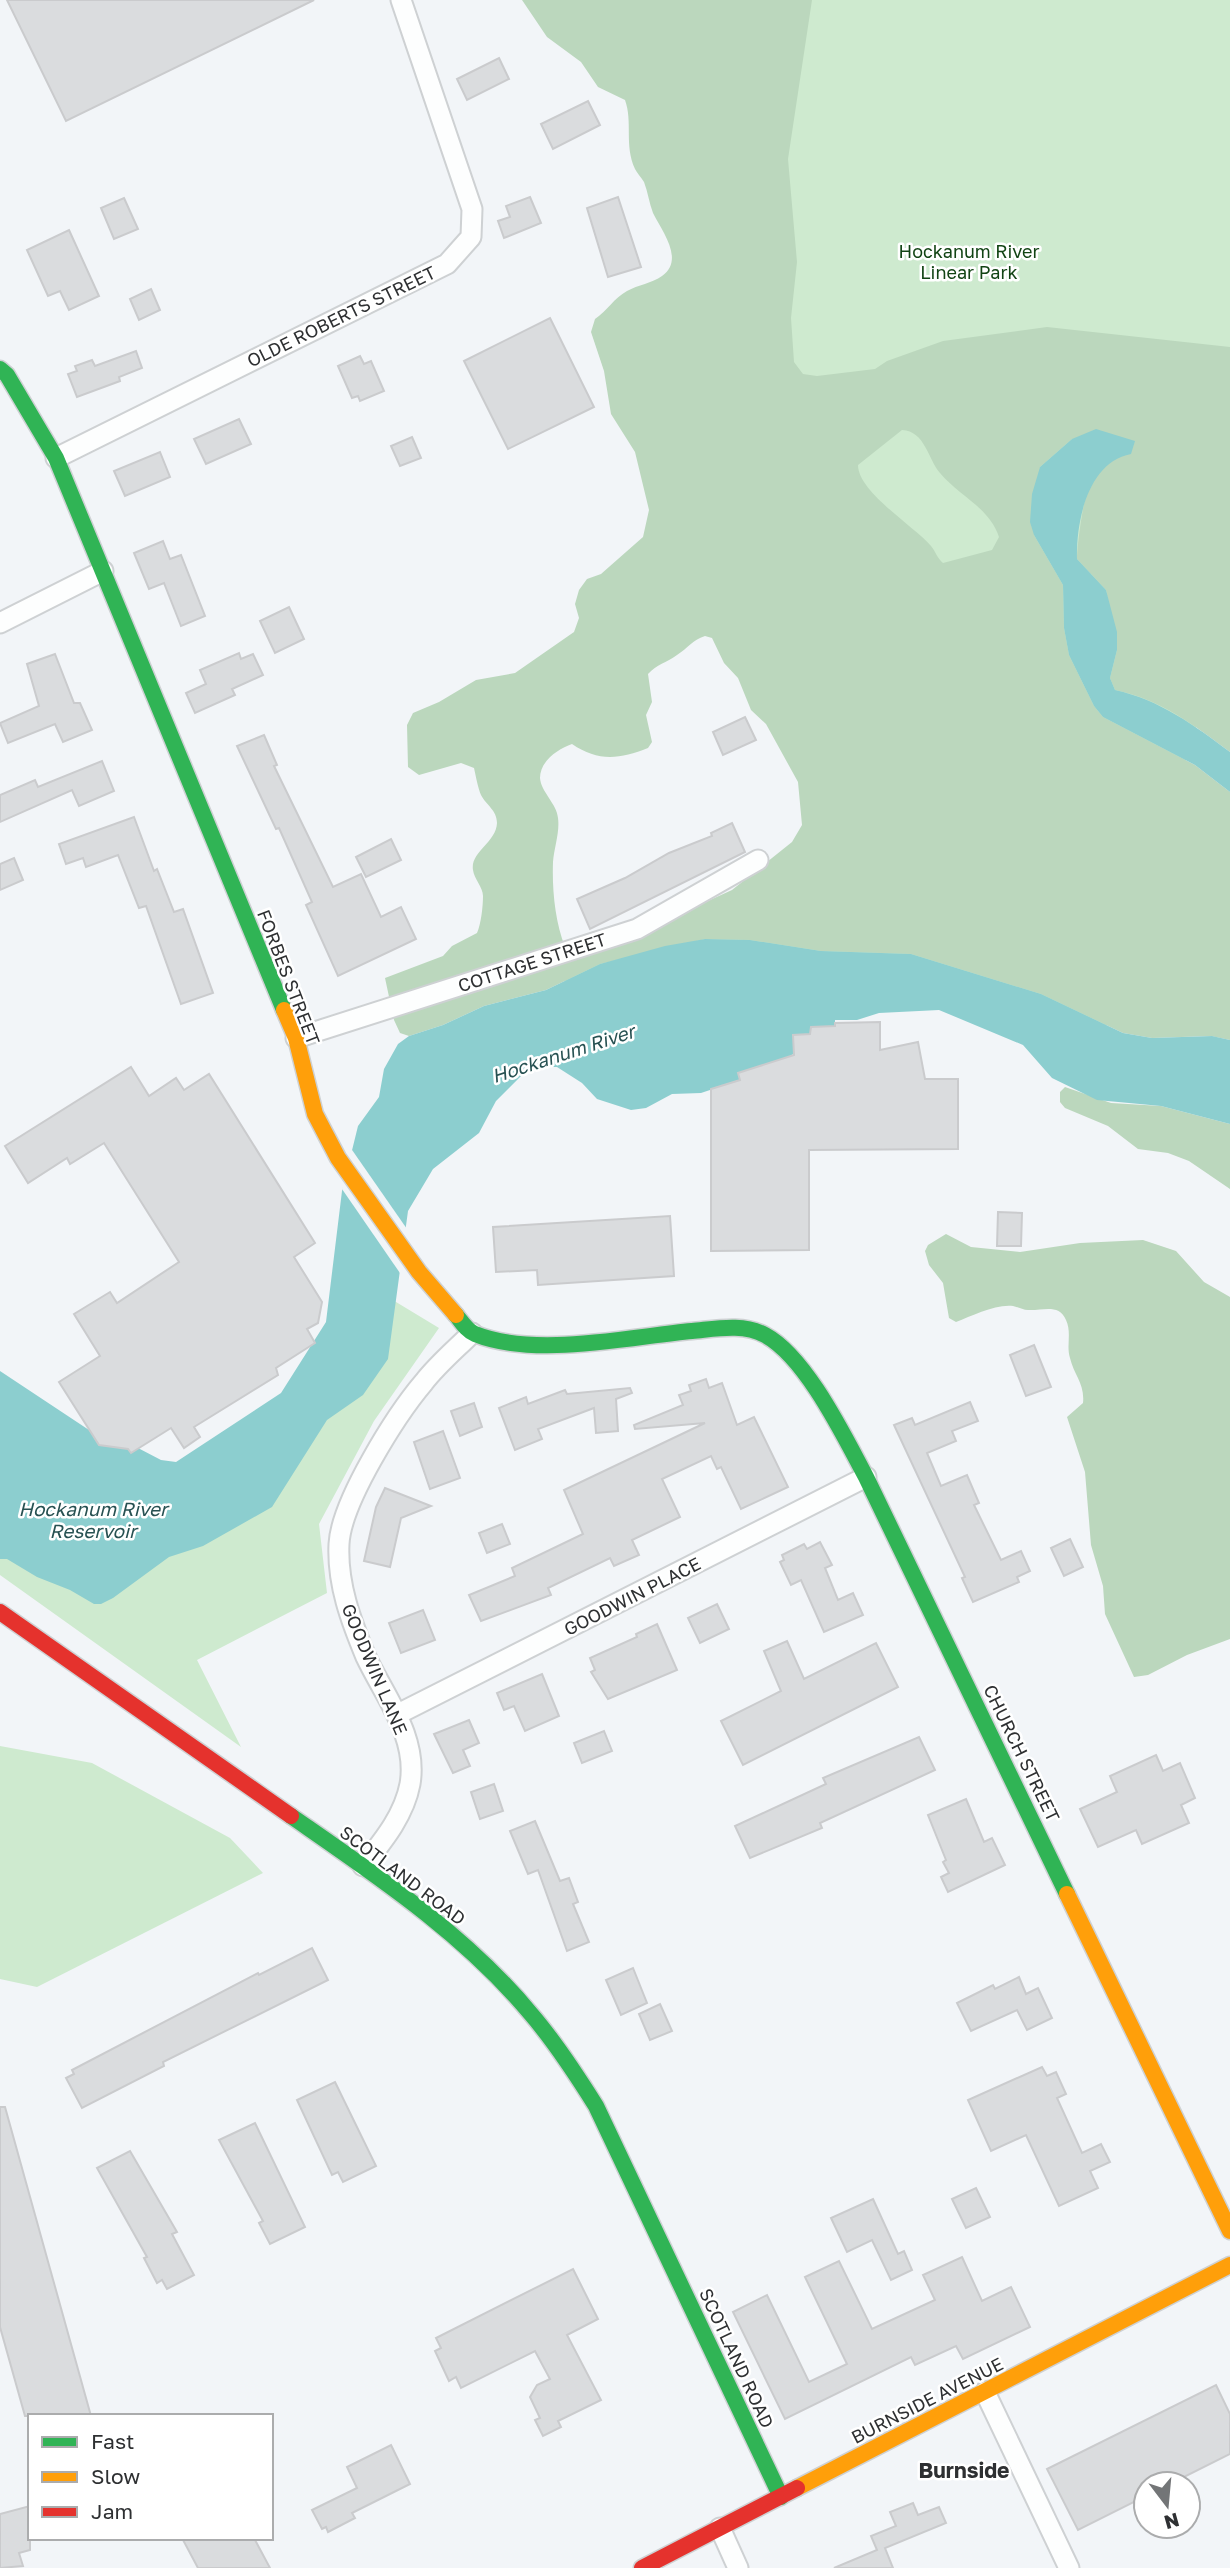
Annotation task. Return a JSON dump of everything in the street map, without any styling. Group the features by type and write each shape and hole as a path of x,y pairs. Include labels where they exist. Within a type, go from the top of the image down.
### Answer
{"street":[{"name":"OLDE ROBERTS STREET","path":"56,458 447,264 471,237 472,209 401,0"},
{"name":"FORBES STREET","path":"0,369 7,375 56,458 296,1038 315,1114 346,1168 410,1258 472,1333"},
{"path":"0,623 103,570"},
{"name":"COTTAGE STREET","path":"296,1038 638,929 758,860"},
{"name":"CHURCH STREET","path":"472,1333 518,1344 571,1343 736,1327 765,1335 797,1364 833,1418 866,1477 1230,2231"},
{"name":"GOODWIN LANE","path":"363,1866 393,1828 410,1785 410,1755 398,1714 367,1657 343,1595 339,1544 347,1507 391,1430 423,1382 472,1333"},
{"name":"GOODWIN PLACE","path":"398,1714 866,1477"},
{"name":"SCOTLAND ROAD","path":"0,1612 363,1866 446,1928 514,1993 573,2066 601,2118 781,2497"},
{"name":"BURNSIDE AVENUE","path":"642,2568 1230,2265"},
{"path":"985,2392 1069,2568"},
{"path":"720,2528 738,2568"}],"green space":[{"path":"522,0 812,0 788,159 797,262 791,318 794,362 803,374 817,376 875,369 887,361 943,341 1047,327 1230,347 1230,752 1162,706 1115,690 1110,678 1117,650 1106,590 1077,559 1088,489 1096,475 1117,457 1072,439 1040,467 1034,535 1063,585 1064,628 1069,655 1094,706 1103,717 1195,765 1230,792 1230,1040 1211,1036 1152,1038 1123,1033 1041,994 911,954 821,951 750,940 705,939 600,964 546,990 484,1006 443,1025 409,1036 400,1033 394,1020 385,978 443,956 452,946 477,933 483,896 473,864 496,830 497,823 493,811 481,795 474,768 461,763 419,775 408,767 407,725 413,713 439,702 476,680 515,673 574,632 579,618 575,604 579,590 587,579 601,574 643,537 649,510 635,452 611,414 604,371 591,332 595,319 622,294 662,276 669,269 672,254 653,213 644,182 632,160 625,100 598,87 581,62 547,37","holes":["902,430 921,440 940,473 988,518 999,537 992,550 943,563 931,546 867,486 860,475 858,465","705,636 712,638 724,663 738,678 751,710 766,724 798,782 802,825 792,842 732,890 651,927 565,947 557,916 553,883 558,818 541,783 543,766 556,752 572,744 591,754 609,757 628,755 648,748 652,742 646,715 652,702 648,674"]},
{"name":"Hockanum River Linear Park","path":"663,0 1230,0 1230,618 1109,1008 1102,1053 1012,1010 547,980 696,914 816,838"},
{"path":"1065,1087 1111,1103 1161,1106 1230,1124 1230,1189 1189,1161 1168,1153 1138,1149 1108,1126 1065,1108 1060,1102 1060,1092"},
{"path":"946,1234 971,1247 1020,1252 1080,1243 1143,1240 1176,1251 1204,1282 1230,1297 1230,1639 1187,1655 1148,1675 1134,1677 1105,1614 1103,1586 1091,1545 1085,1472 1067,1417 1083,1403 1083,1396 1069,1353 1066,1320 1059,1311 1026,1310 1013,1306 984,1311 956,1322 949,1318 943,1283 929,1265 925,1251 928,1245"},
{"path":"363,1282 439,1328 374,1421 319,1524 327,1593 197,1660 241,1747 0,1575 0,1512 221,1487"},
{"path":"0,1746 92,1763 230,1838 263,1873 37,1987 0,1979"}],"water":[{"path":"1096,429 1135,441 1131,454 1116,459 1104,468 1095,481 1082,511 1077,544 1077,559 1106,590 1117,632 1117,650 1110,678 1115,690 1162,707 1190,723 1230,752 1230,792 1195,765 1103,717 1094,706 1069,655 1064,628 1063,585 1034,535 1030,522 1032,494 1040,467 1072,439"},
{"path":"705,939 750,940 821,951 911,954 1041,994 1123,1033 1152,1038 1212,1036 1230,1040 1230,1124 1161,1106 1097,1100 1052,1078 1023,1045 939,1010 879,1013 857,1020 835,1020 835,1026 811,1027 808,1038 794,1054 772,1064 738,1073 740,1080 701,1093 672,1094 646,1108 631,1110 597,1099 582,1083 557,1067 542,1067 522,1075 496,1101 479,1133 433,1169 408,1211 388,1359 363,1395 327,1420 272,1507 203,1546 169,1557 101,1604 94,1604 70,1590 37,1577 7,1559 0,1559 0,1371 89,1430 99,1445 128,1449 131,1453 138,1448 161,1460 176,1462 281,1393 326,1322 342,1191 358,1126 379,1097 384,1069 398,1044 409,1036 443,1025 484,1006 546,990 600,964 665,946"}],"pier":[{"path":"350,1147 407,1229 402,1276 342,1189"}],"building":[{"path":"7,0 314,0 66,121"},
{"path":"499,58 509,79 467,100 457,79"},
{"path":"588,101 600,125 553,149 541,124"},
{"path":"530,197 541,223 504,238 498,221 510,217 506,206"},
{"path":"618,197 641,267 608,277 587,208"},
{"path":"124,198 138,229 114,239 101,208"},
{"path":"69,230 99,296 69,310 60,291 48,296 27,250"},
{"path":"151,289 160,310 139,320 130,299"},
{"path":"550,318 594,407 508,449 464,361"},
{"path":"136,351 142,368 119,377 120,381 77,397 68,374 77,371 75,366 92,360 95,366"},
{"path":"360,356 364,364 371,361 384,391 360,401 358,396 352,398 338,366"},
{"path":"239,419 251,444 206,464 194,439"},
{"path":"412,437 421,458 400,466 391,446"},
{"path":"160,452 170,477 125,496 114,471"},
{"path":"163,541 170,559 181,555 205,616 181,626 164,583 149,589 134,553"},
{"path":"289,607 304,639 275,653 260,621"},
{"path":"239,653 241,659 253,654 263,675 232,689 235,695 195,713 186,693 206,684 200,670"},
{"path":"55,654 74,703 80,703 92,730 63,742 55,724 8,743 0,723 39,706 27,664"},
{"path":"745,717 756,740 723,755 713,732"},
{"path":"264,735 277,765 274,766 333,887 361,874 381,917 401,907 416,939 338,976 306,905 312,902 279,828 276,829 237,746"},
{"path":"102,761 114,791 79,806 72,790 0,822 0,795 35,780 38,787"},
{"path":"134,817 154,871 157,869 174,912 183,909 213,993 181,1004 146,906 139,908 118,855 86,867 83,858 66,864 59,844"},
{"path":"732,823 745,852 590,929 577,899 625,878 669,853 712,836 711,833"},
{"path":"391,839 401,860 366,877 356,857"},
{"path":"14,858 23,880 0,890 0,864"},
{"path":"880,1022 880,1050 918,1042 925,1079 958,1079 958,1149 809,1150 809,1250 711,1251 711,1089 740,1080 738,1073 794,1055 793,1035 810,1034 811,1027 835,1026 835,1023"},
{"path":"131,1067 149,1096 176,1078 184,1090 209,1074 315,1243 294,1257 322,1302 318,1323 307,1329 315,1343 276,1368 278,1375 194,1427 200,1437 184,1448 171,1428 131,1453 128,1449 99,1445 59,1382 100,1356 74,1314 110,1292 117,1303 179,1262 104,1143 70,1164 67,1158 28,1183 5,1146"},
{"path":"998,1212 1022,1213 1021,1246 997,1246"},
{"path":"670,1216 674,1276 538,1285 537,1270 496,1272 493,1227"},
{"path":"1034,1345 1051,1387 1026,1396 1010,1355"},
{"path":"706,1379 709,1388 722,1383 737,1425 754,1417 788,1487 741,1509 721,1467 717,1469 711,1456 662,1479 680,1517 632,1540 639,1555 614,1566 610,1558 548,1588 551,1595 481,1621 469,1595 515,1576 512,1568 583,1534 564,1490 705,1423 635,1429 634,1425 683,1405 679,1395 691,1391 689,1385"},
{"path":"630,1388 632,1393 616,1399 618,1431 596,1433 594,1408 538,1429 542,1439 515,1450 499,1408 526,1397 528,1404 565,1390 567,1394"},
{"path":"970,1402 978,1421 952,1431 956,1441 927,1453 941,1486 967,1475 979,1503 974,1505 1001,1560 1021,1551 1030,1571 1017,1577 1019,1582 973,1602 962,1578 965,1577 894,1425 912,1418 915,1425"},
{"path":"474,1403 482,1427 460,1436 451,1411"},
{"path":"443,1431 460,1478 430,1489 414,1442"},
{"path":"385,1488 431,1506 401,1518 390,1567 364,1561 376,1507"},
{"path":"502,1524 510,1544 487,1553 479,1533"},
{"path":"1070,1539 1083,1567 1064,1576 1051,1548"},
{"path":"820,1542 832,1565 825,1568 838,1600 853,1593 863,1615 824,1632 801,1580 791,1585 780,1562 784,1560 782,1555 804,1544 807,1549"},
{"path":"717,1604 729,1629 700,1643 688,1618"},
{"path":"423,1610 435,1640 401,1653 389,1623"},
{"path":"657,1624 677,1670 608,1699 591,1672 595,1670 590,1658 637,1637 636,1634"},
{"path":"787,1641 804,1679 876,1643 898,1687 743,1765 721,1721 781,1691 764,1651"},
{"path":"542,1674 559,1716 525,1731 514,1706 504,1710 497,1693"},
{"path":"469,1720 479,1743 463,1750 470,1766 453,1773 434,1734"},
{"path":"604,1731 612,1751 582,1763 574,1743"},
{"path":"919,1737 935,1770 820,1823 822,1828 750,1858 735,1826 826,1784 823,1778"},
{"path":"1156,1755 1163,1771 1180,1763 1195,1798 1181,1805 1189,1823 1142,1844 1136,1830 1098,1847 1080,1809 1117,1792 1110,1776"},
{"path":"494,1784 503,1811 480,1819 471,1792"},
{"path":"966,1799 984,1842 992,1838 1005,1865 948,1892 941,1877 949,1873 943,1862 946,1860 928,1815"},
{"path":"535,1821 560,1881 569,1878 578,1902 573,1904 589,1942 567,1951 538,1870 528,1874 510,1831"},
{"path":"312,1948 328,1980 163,2062 164,2066 82,2108 66,2078 74,2074 72,2070 258,1973 259,1975"},
{"path":"633,1968 647,2003 621,2015 606,1980"},
{"path":"1019,1977 1026,1994 1038,1988 1052,2018 1027,2030 1017,2010 971,2031 957,2003 993,1985 995,1989"},
{"path":"660,2004 672,2031 650,2040 639,2014"},
{"path":"1042,2067 1047,2076 1056,2072 1066,2094 1057,2098 1082,2153 1101,2144 1110,2162 1090,2171 1098,2188 1059,2206 1026,2135 991,2151 968,2100"},
{"path":"335,2082 376,2166 343,2182 338,2172 332,2175 297,2100"},
{"path":"0,2107 5,2107 90,2414 25,2416 0,2327"},
{"path":"255,2123 305,2227 270,2244 259,2223 263,2221 219,2140"},
{"path":"130,2151 177,2232 172,2234 194,2275 167,2289 162,2280 157,2283 144,2258 147,2257 97,2168"},
{"path":"976,2188 990,2217 966,2228 952,2199"},
{"path":"873,2199 898,2254 904,2251 912,2270 891,2280 872,2240 847,2252 831,2218"},
{"path":"962,2257 982,2301 1011,2287 1030,2327 963,2359 956,2346 915,2365 911,2357 785,2419 733,2312 767,2295 809,2382 847,2364 805,2277 839,2261 872,2329 935,2300 923,2275"},
{"path":"573,2269 598,2319 567,2335 601,2400 558,2421 561,2427 543,2436 535,2420 540,2418 530,2397 537,2385 550,2379 535,2351 461,2388 456,2377 449,2381 435,2351 441,2348 436,2338"},
{"path":"1216,2385 1230,2414 1230,2454 1198,2470 1132,2470 1132,2503 1078,2530 1047,2469"},
{"path":"391,2445 410,2484 352,2513 355,2518 328,2532 326,2527 322,2529 312,2510 357,2488 347,2467"},
{"path":"913,2503 918,2515 939,2507 946,2523 885,2548 893,2568 834,2568 877,2550 871,2536 896,2526 890,2512"},
{"path":"28,2507 30,2550 19,2553 23,2566 0,2568 0,2514"},
{"path":"183,2540 255,2540 270,2568 198,2568"}],"traffic: fast":[{"path":"0,369 7,375 56,458 284,1010"},
{"path":"456,1315 475,1334 499,1341 525,1344 582,1344 729,1328 756,1331 780,1346 795,1361 823,1399 866,1477 1067,1894"},
{"path":"291,1816 387,1883 478,1958 505,1985 557,2047 596,2106 781,2497"}],"traffic: slow":[{"path":"284,1010 296,1038 315,1114 338,1158 419,1272 456,1315"},
{"path":"1067,1894 1230,2231"},
{"path":"797,2488 1230,2265"}],"traffic: jam":[{"path":"0,1612 291,1816"},
{"path":"642,2568 797,2488"}],"district":[{"name":"Burnside","path":"964,2470"}],"water label":[{"name":"Hockanum River","path":"563,1053"},
{"name":"Hockanum River Reservoir","path":"93,1519"}]}
